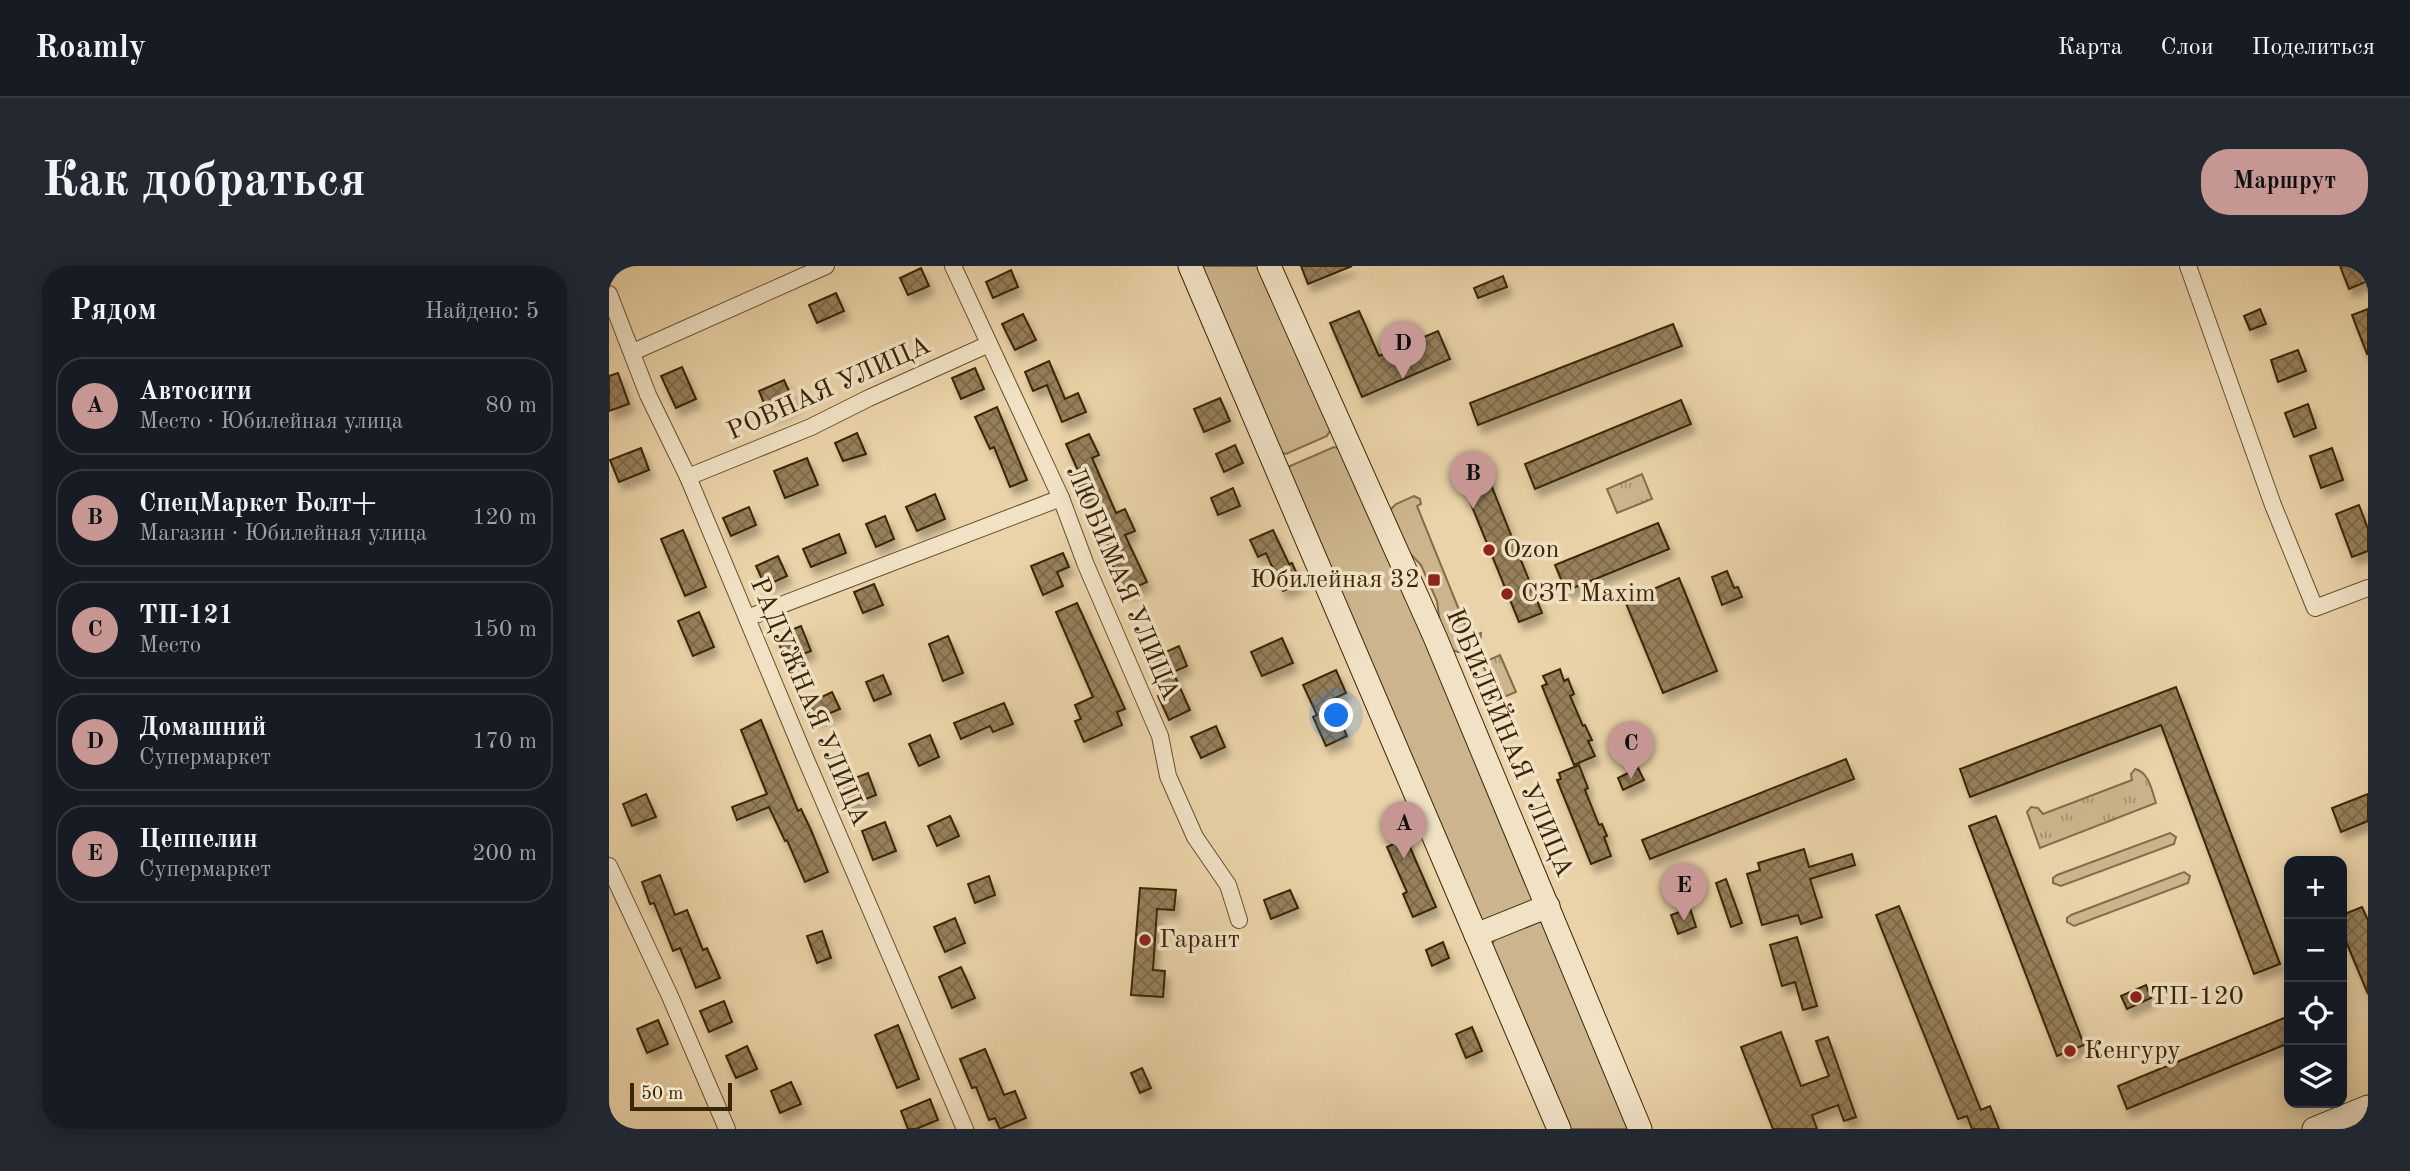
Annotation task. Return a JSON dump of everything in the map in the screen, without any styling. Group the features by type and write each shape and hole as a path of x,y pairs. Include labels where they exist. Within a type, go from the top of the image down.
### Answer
{"main road":[{"path":"1190,266 1559,1129"},
{"name":"ЮБИЛЕЙНАЯ УЛИЦА","path":"1269,266 1435,637 1640,1129"},
{"path":"1476,935 1548,906"},
{"path":"2314,1129 2368,1107"}],"street":[{"path":"633,352 826,266"},
{"name":"ЛЮБИМАЯ УЛИЦА","path":"953,266 1061,498 1086,565 1160,736 1168,776 1195,836 1228,885 1239,920"},
{"path":"2188,266 2273,505 2315,608 2368,588"},
{"name":"РАДУЖНАЯ УЛИЦА","path":"609,294 648,394 688,477 965,1129"},
{"name":"РОВНАЯ УЛИЦА","path":"688,477 811,427 989,344"},
{"path":"747,618 1061,498"},
{"path":"609,866 669,994 727,1129"}],"green space":[{"path":"1199,266 1259,266 1331,429 1327,436 1286,454 1278,451"},
{"path":"1334,447 1343,450 1535,896 1532,905 1489,923 1479,920 1287,473 1290,466"},
{"path":"1642,474 1652,499 1617,513 1607,489"},
{"path":"1414,496 1420,499 1421,504 1417,506 1470,637 1481,633 1476,647 1467,652 1452,650 1440,624 1437,601 1421,565 1405,548 1391,514 1391,509 1396,504"},
{"path":"1500,655 1516,692 1497,700 1482,663"},
{"path":"2135,769 2147,778 2156,803 2040,848 2027,812 2031,807 2038,808 2043,814 2132,780 2131,774"},
{"path":"2170,833 2176,837 2174,844 2061,886 2053,883 2053,878 2057,875"},
{"path":"2184,872 2190,876 2188,883 2074,926 2067,922 2071,915"},
{"path":"1538,919 1545,923 1628,1129 1570,1129 1492,945 1496,936"}],"building":[{"path":"1301,266 1352,266 1308,284"},
{"path":"2340,266 2364,266 2368,281 2349,289"},
{"path":"921,268 929,286 908,295 900,278"},
{"path":"1011,270 1018,287 993,298 986,282"},
{"path":"1503,276 1507,287 1478,298 1474,288"},
{"path":"836,293 844,311 817,323 809,305"},
{"path":"2260,309 2266,324 2250,330 2244,316"},
{"path":"2368,309 2368,353 2367,354 2352,315"},
{"path":"1359,311 1379,356 1438,331 1450,359 1362,397 1330,323"},
{"path":"1023,314 1036,340 1015,350 1002,324"},
{"path":"1673,324 1682,346 1478,425 1470,403"},
{"path":"2298,350 2306,371 2278,382 2271,360"},
{"path":"1049,361 1065,399 1078,393 1086,412 1062,422 1047,385 1033,391 1025,372"},
{"path":"682,367 696,399 676,408 661,376"},
{"path":"975,368 984,389 961,399 952,378"},
{"path":"618,373 629,404 609,411 609,376"},
{"path":"784,380 795,404 769,415 759,391"},
{"path":"1220,398 1230,421 1204,432 1194,409"},
{"path":"1681,400 1691,424 1535,489 1525,464"},
{"path":"2308,404 2316,428 2294,437 2285,413"},
{"path":"997,407 1027,480 1010,487 994,447 990,449 975,417"},
{"path":"857,433 866,454 843,461 835,443"},
{"path":"1089,434 1099,455 1092,458 1116,513 1125,509 1135,531 1125,535 1147,582 1125,592 1111,562 1115,561 1091,507 1086,509 1076,487 1084,484 1066,444"},
{"path":"1235,445 1243,463 1224,472 1216,454"},
{"path":"641,448 649,470 619,482 610,460"},
{"path":"2332,448 2343,480 2321,488 2310,456"},
{"path":"807,458 818,485 785,498 774,471"},
{"path":"1486,472 1542,613 1519,622 1462,482"},
{"path":"1233,488 1240,506 1218,515 1211,498"},
{"path":"935,494 945,519 917,531 906,507"},
{"path":"2359,505 2368,529 2368,551 2352,557 2336,514"},
{"path":"749,507 756,525 731,536 723,518"},
{"path":"885,516 894,539 876,547 866,524"},
{"path":"1658,523 1669,549 1566,591 1555,565"},
{"path":"683,530 706,587 685,596 661,539"},
{"path":"1273,530 1301,583 1283,591 1266,553 1258,557 1250,540"},
{"path":"839,534 846,553 811,567 803,549"},
{"path":"1063,553 1069,567 1057,572 1063,586 1043,595 1031,566"},
{"path":"778,556 787,576 765,586 756,566"},
{"path":"1727,571 1734,588 1738,587 1742,597 1722,605 1712,577"},
{"path":"1679,578 1717,671 1663,693 1625,601"},
{"path":"874,584 883,605 863,613 854,592"},
{"path":"1077,603 1125,709 1117,712 1122,725 1084,742 1075,721 1081,719 1075,705 1093,697 1056,612"},
{"path":"699,612 714,647 693,656 678,621"},
{"path":"801,626 811,651 786,661 776,636"},
{"path":"948,636 963,673 943,681 929,644"},
{"path":"1282,638 1293,663 1262,676 1251,652"},
{"path":"1179,646 1187,666 1173,672 1190,710 1169,720 1158,696 1165,693 1150,659"},
{"path":"1560,669 1564,681 1568,679 1574,694 1570,696 1592,740 1588,741 1595,756 1574,765 1542,686 1547,684 1543,676"},
{"path":"1336,670 1346,693 1331,700 1347,736 1326,746 1313,717 1317,715 1303,685"},
{"path":"883,675 891,694 874,701 866,682"},
{"path":"2176,687 2280,964 2254,974 2161,725 1970,797 1960,769"},
{"path":"832,692 840,709 816,719 809,703"},
{"path":"1004,703 1013,724 993,732 990,726 961,739 954,723"},
{"path":"761,720 798,811 801,809 828,872 805,882 769,807 737,820 732,807 767,794 741,730"},
{"path":"1216,726 1225,747 1201,758 1191,737"},
{"path":"930,735 939,757 919,766 909,744"},
{"path":"1846,759 1854,779 1650,859 1642,840"},
{"path":"1579,765 1588,788 1585,790 1599,825 1602,824 1607,836 1604,837 1611,856 1591,864 1557,780 1561,779 1559,773"},
{"path":"1638,768 1644,780 1623,790 1618,778"},
{"path":"868,773 876,795 848,806 839,784"},
{"path":"646,794 656,817 632,826 623,804"},
{"path":"2368,794 2368,821 2341,832 2332,808"},
{"path":"950,816 959,836 937,846 928,826"},
{"path":"1996,816 2084,1045 2057,1056 1969,826"},
{"path":"885,822 896,851 873,860 862,831"},
{"path":"1406,838 1436,907 1413,917 1403,894 1407,892 1387,847"},
{"path":"1804,849 1809,867 1852,854 1855,865 1810,879 1822,917 1801,924 1798,915 1762,925 1747,874 1760,870 1758,863"},
{"path":"660,875 675,915 687,910 703,950 707,948 720,978 696,988 680,948 673,951 654,903 650,904 642,882"},
{"path":"989,876 995,895 975,903 968,884"},
{"path":"1726,879 1742,923 1731,927 1716,883"},
{"name":"Гарант","path":"1140,888 1176,890 1174,910 1157,909 1153,970 1165,971 1163,997 1131,995"},
{"path":"1290,890 1298,908 1271,919 1264,900"},
{"path":"1899,906 1981,1110 1990,1106 1999,1129 1972,1129 1967,1116 1958,1119 1876,915"},
{"path":"2362,907 2368,920 2368,994 2347,944 2347,913"},
{"path":"1690,908 1696,927 1678,934 1671,915"},
{"path":"955,918 965,943 945,952 934,927"},
{"path":"822,931 831,958 817,963 807,936"},
{"path":"1797,937 1817,1006 1803,1010 1795,982 1782,986 1770,945"},
{"path":"1443,942 1449,958 1432,966 1426,950"},
{"path":"961,967 975,998 952,1008 939,977"},
{"name":"ТП-120","path":"2146,985 2151,998 2127,1009 2121,996"},
{"path":"724,1001 732,1022 709,1032 700,1011"},
{"path":"2284,1018 2284,1045 2127,1109 2118,1086"},
{"path":"658,1020 668,1044 647,1053 637,1029"},
{"path":"898,1025 919,1079 897,1088 875,1035"},
{"path":"1472,1027 1482,1051 1466,1058 1456,1034"},
{"path":"1781,1032 1801,1086 1829,1076 1816,1041 1828,1037 1856,1117 1844,1121 1838,1105 1812,1115 1817,1129 1773,1129 1741,1047"},
{"path":"747,1046 757,1069 736,1078 726,1056"},
{"path":"985,1049 1004,1095 1015,1091 1026,1118 1000,1129 995,1118 989,1120 976,1087 972,1088 960,1059"},
{"path":"1142,1068 1151,1088 1140,1093 1131,1073"},
{"path":"791,1082 801,1104 780,1113 771,1091"},
{"path":"930,1099 938,1120 916,1129 908,1129 901,1111"}],"place":[{"name":"Домашний","path":"1403,379"},
{"name":"СпецМаркет Болт+","path":"1473,509"},
{"name":"Ozon","path":"1489,550"},
{"name":"Юбилейная 32","path":"1434,580"},
{"name":"СЗТ Maxim","path":"1507,594"},
{"name":"ТП-121","path":"1631,779"},
{"name":"Автосити","path":"1404,859"},
{"name":"Цеппелин","path":"1684,921"},
{"name":"Гарант","path":"1145,940"},
{"name":"ТП-120","path":"2136,997"},
{"name":"Кенгуру","path":"2070,1051"}]}
